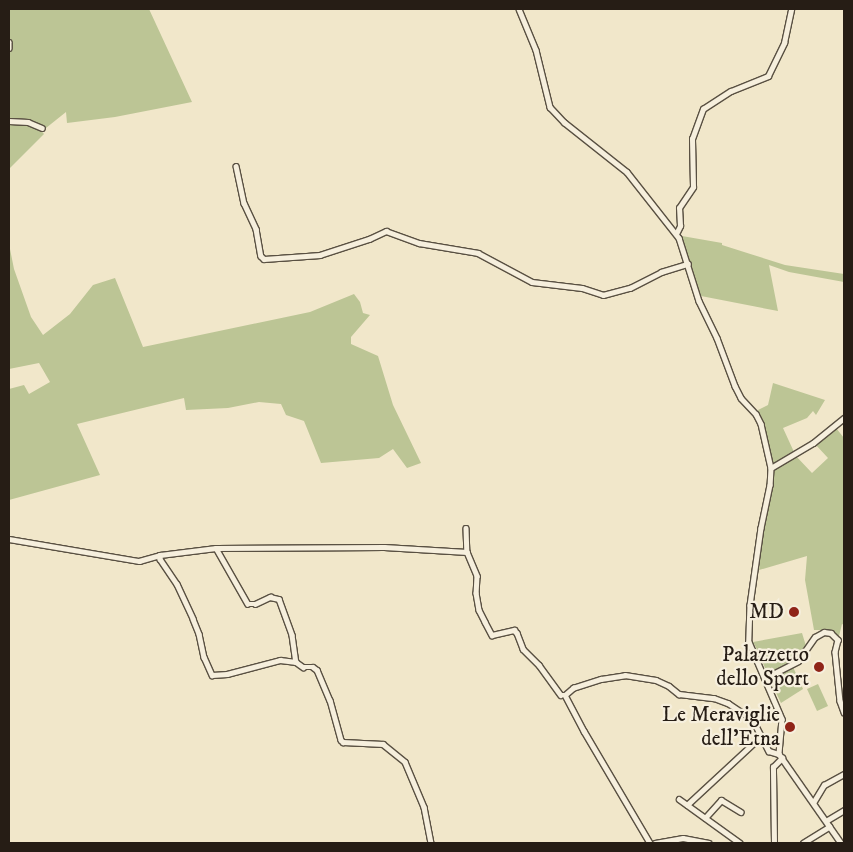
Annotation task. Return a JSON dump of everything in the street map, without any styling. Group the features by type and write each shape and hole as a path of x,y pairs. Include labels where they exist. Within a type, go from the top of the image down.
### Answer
{"street":[{"path":"518,9 536,50 550,107 564,122 627,172 676,234 683,246 699,301 735,386 741,398 756,414 761,424 771,468 770,484 761,528 748,625 749,642 782,719 780,756 773,767 774,843"},
{"path":"676,234 680,226 679,208 693,188 692,139 703,109 730,91 768,76 784,43 791,9"},
{"path":"9,42 9,48"},
{"path":"9,121 28,122 42,128"},
{"path":"236,166 242,184 244,203 257,232 261,256 264,259 320,255 369,239 386,231 419,243 478,253 532,282 582,288 603,295 630,288 661,272 688,264"},
{"path":"771,468 813,443 844,418"},
{"path":"466,528 467,552 476,576 479,610 492,634 514,630 523,649 539,666 561,695 565,695 650,843"},
{"path":"9,539 139,561 160,554 216,548 384,547 467,552"},
{"path":"216,548 248,604 255,604 270,596 279,599 292,635 296,662"},
{"path":"160,554 160,559 176,584 193,619 199,634 204,657 212,675 222,676 280,660 296,662 303,667 313,667 317,670 328,695 343,742 378,743 405,762 424,807 431,843"},
{"path":"765,678 798,661 819,634 831,633 838,640 835,652 840,701 844,712"},
{"path":"837,674 844,673"},
{"path":"565,695 573,688 601,678 640,676 669,686 679,694 714,698 728,703 753,720 769,751 780,756 841,843"},
{"path":"687,805 757,740 762,738"},
{"path":"813,803 824,785 844,774"},
{"path":"679,799 740,843"},
{"path":"705,818 721,800 741,812"},
{"path":"826,821 844,810"},
{"path":"803,843 830,827"},
{"path":"655,843 683,838 709,843"}],"green space":[{"path":"9,9 149,9 192,102 115,117 67,123 66,112 46,128 28,120 9,118 9,53 11,47 9,38"},
{"path":"16,122 39,128 44,134 9,169 9,123"},
{"path":"682,236 722,243 722,245 785,265 844,274 844,282 789,272 769,265 778,311 701,296"},
{"path":"9,244 14,269 31,317 43,335 70,314 93,285 115,278 143,347 310,312 354,294 360,302 363,313 370,315 351,337 351,344 378,356 393,405 421,463 407,468 393,449 379,458 321,463 304,421 286,415 281,404 259,402 228,408 186,410 184,398 77,424 100,475 9,500 9,389 24,385 29,394 50,382 39,363 9,369"},
{"path":"773,383 825,400 816,415 813,411 807,418 783,428 794,452 773,465 766,433 758,410 768,405"},
{"path":"836,428 844,438 844,625 842,624 839,636 826,630 814,630 805,580 807,556 759,570 763,527 773,480 773,468 795,455 812,473 828,458 815,444"},
{"path":"802,633 806,646 796,661 767,673 763,663 765,659 762,659 753,642"},
{"path":"793,667 803,689 781,703 770,680"},
{"path":"818,684 828,706 817,711 807,689"}],"place":[{"name":"MD","path":"794,612"},
{"name":"Palazzetto dello Sport","path":"819,667"},
{"name":"Le Meraviglie dell'Etna","path":"790,727"}]}
